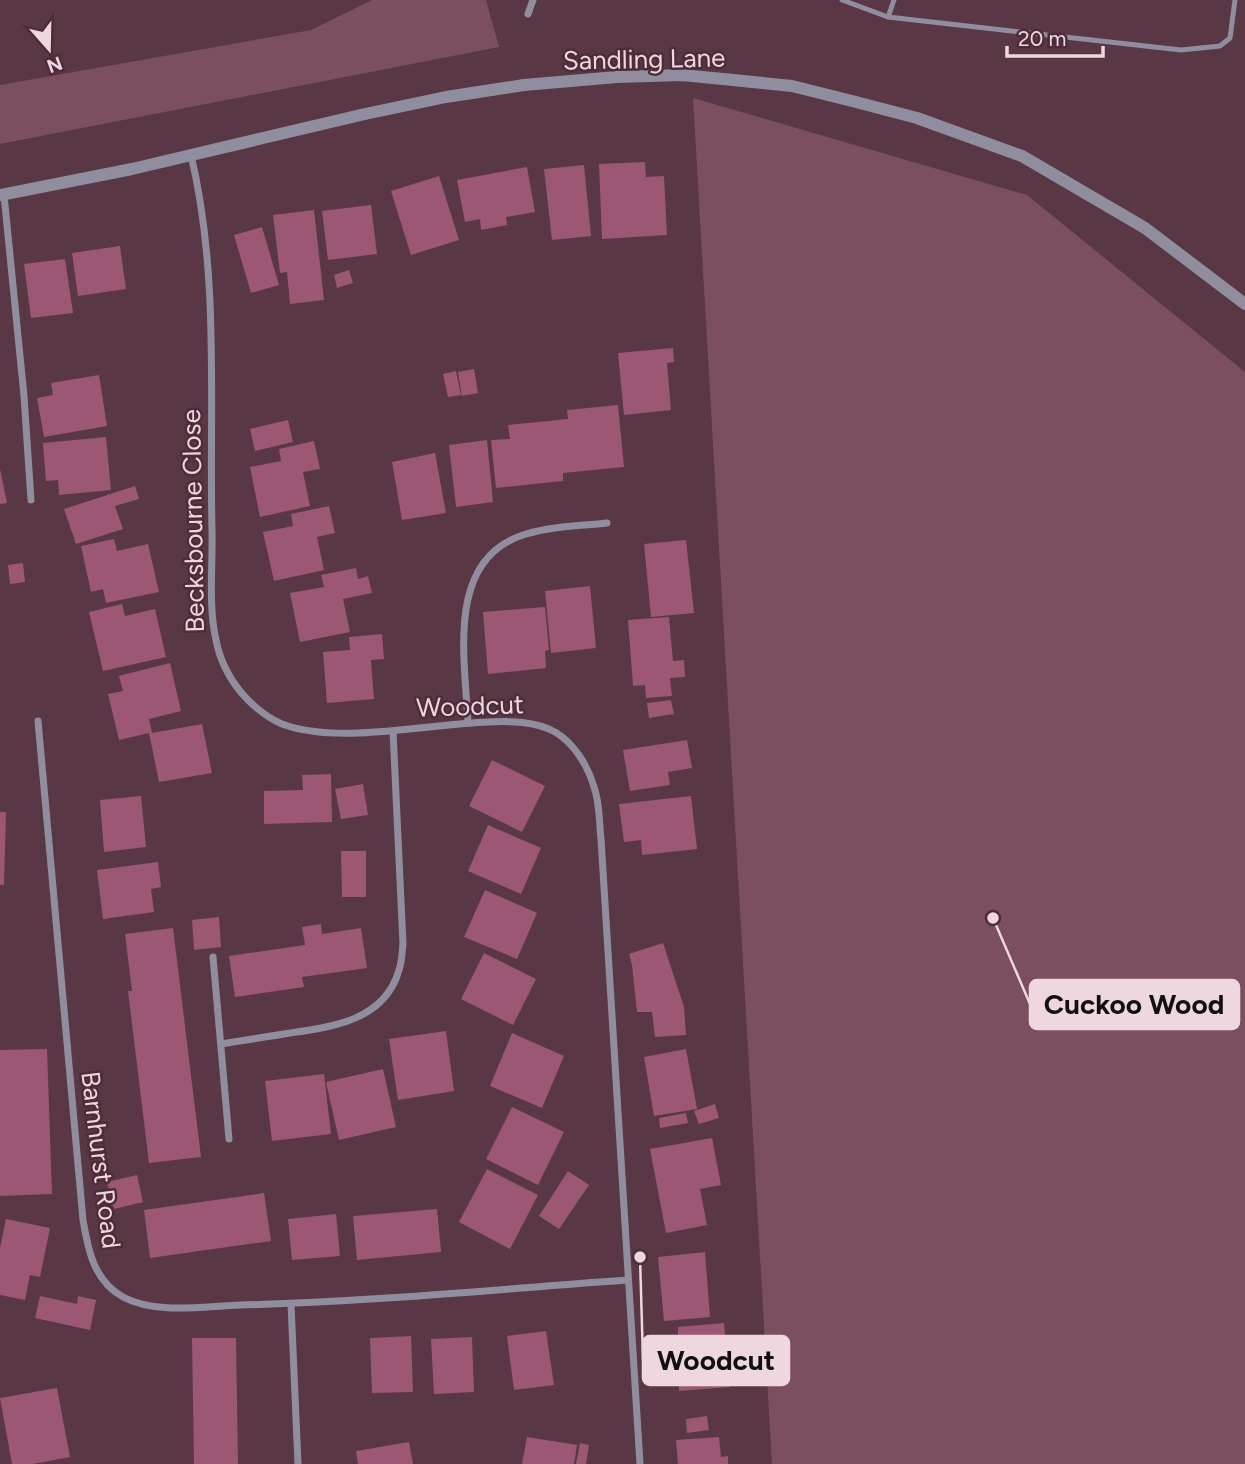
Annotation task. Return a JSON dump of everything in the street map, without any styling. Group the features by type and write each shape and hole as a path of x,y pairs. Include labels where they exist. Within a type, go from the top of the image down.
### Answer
{"street":[{"path":"528,14 533,0"},
{"name":"Sandling Lane","path":"2,195 446,97 524,85 617,77 682,75 792,86 917,118 1022,156 1145,228 1245,304"},
{"name":"Becksbourne Close","path":"191,155 208,244 214,624 220,654 235,684 247,699 279,722 314,731 393,731"},
{"path":"2,195 24,396 31,500"},
{"path":"468,723 465,612 468,593 480,567 493,552 524,534 607,523"},
{"name":"Barnhurst Road","path":"38,721 83,1220 92,1263 111,1287 123,1297 165,1307 291,1304 628,1280"},
{"name":"Woodcut","path":"393,731 468,723 526,723 553,731 573,747 595,789 601,839 640,1464"},
{"path":"221,1044 333,1027 354,1020 373,1009 389,991 399,971 402,944 393,731"},
{"path":"213,957 229,1139"},
{"path":"291,1304 298,1464"}],"lane":[{"path":"842,0 888,17 1181,50 1220,46 1230,38 1235,0"},
{"path":"888,17 894,0"}],"shaded area":[{"path":"372,0 486,0 499,47 0,144 0,85 311,30"},
{"path":"693,98 1027,195 1245,372 1245,1464 772,1464"}],"building":[{"path":"645,162 646,177 664,176 667,235 602,239 599,164"},
{"path":"584,165 591,236 552,240 544,169"},
{"path":"527,167 535,212 506,217 507,225 481,230 480,219 465,222 457,180"},
{"path":"439,176 459,240 411,255 391,191"},
{"path":"371,205 377,254 328,260 322,211"},
{"path":"314,210 324,300 290,304 287,272 280,273 273,215"},
{"path":"262,227 279,285 251,293 234,235"},
{"path":"120,246 126,289 78,296 72,253"},
{"path":"65,259 73,313 31,318 24,264"},
{"path":"349,270 353,283 337,288 334,275"},
{"path":"673,348 674,362 667,363 671,410 624,415 618,353"},
{"path":"474,369 478,393 462,396 458,372"},
{"path":"456,371 461,395 448,397 443,374"},
{"path":"99,375 107,426 44,437 37,398 53,395 51,383"},
{"path":"618,405 624,467 563,473 563,481 496,488 491,440 510,439 508,425 568,419 567,410"},
{"path":"288,420 293,442 255,451 250,429"},
{"path":"106,437 111,490 59,495 58,480 46,481 43,443"},
{"path":"487,440 493,502 456,507 449,445"},
{"path":"314,441 320,469 303,472 310,506 260,517 250,467 281,461 279,449"},
{"path":"435,453 446,513 402,520 392,462"},
{"path":"0,469 7,503 0,504"},
{"path":"135,486 139,499 115,506 123,529 76,544 64,509"},
{"path":"329,506 335,533 317,537 324,570 274,581 263,532 293,526 291,514"},
{"path":"114,539 117,551 148,544 159,592 106,603 103,589 91,592 81,546"},
{"path":"686,540 694,613 651,617 644,544"},
{"path":"23,563 25,582 10,584 8,565"},
{"path":"356,568 358,579 368,576 372,593 343,599 350,632 300,642 290,593 324,587 321,575"},
{"path":"590,586 596,648 551,653 545,591"},
{"path":"122,604 125,616 155,609 166,657 103,671 89,612"},
{"path":"545,607 549,650 545,651 546,668 488,674 483,612"},
{"path":"669,617 673,661 684,660 685,677 670,678 672,696 646,698 645,685 633,686 628,620"},
{"path":"382,634 384,659 371,660 374,699 327,703 323,652 350,650 349,637"},
{"path":"170,663 181,711 149,719 152,733 202,724 212,773 159,782 149,733 119,740 108,694 123,691 119,676"},
{"path":"671,700 674,714 649,718 647,703"},
{"path":"687,740 692,768 668,772 670,785 630,791 623,750"},
{"path":"492,760 545,786 522,832 469,806"},
{"path":"331,774 332,822 264,824 264,791 303,790 302,775"},
{"path":"363,784 368,815 341,819 335,789"},
{"path":"141,796 146,847 104,852 100,800"},
{"path":"691,796 697,849 642,855 641,840 624,842 619,804"},
{"path":"0,812 6,812 4,885 0,885"},
{"path":"488,825 541,848 521,894 468,871"},
{"path":"341,851 366,851 366,897 342,897"},
{"path":"158,862 161,887 151,889 154,912 103,919 97,870"},
{"path":"485,890 537,913 517,959 464,937"},
{"path":"219,917 221,947 194,950 192,920"},
{"path":"321,924 322,934 361,928 367,968 302,977 304,987 235,997 229,956 305,945 302,927"},
{"path":"173,928 201,1157 149,1163 128,991 132,991 125,934"},
{"path":"663,943 684,1007 686,1035 655,1037 652,1012 637,1012 629,954"},
{"path":"484,953 536,979 513,1025 461,999"},
{"path":"446,1031 454,1091 398,1100 389,1039"},
{"path":"512,1033 564,1056 542,1108 490,1086"},
{"path":"47,1049 52,1194 0,1196 0,1050"},
{"path":"686,1049 697,1109 654,1116 644,1057"},
{"path":"383,1069 396,1127 339,1140 326,1082"},
{"path":"324,1074 331,1134 272,1141 265,1081"},
{"path":"715,1104 719,1118 699,1124 694,1111"},
{"path":"512,1107 564,1132 538,1185 486,1159"},
{"path":"686,1113 688,1123 660,1128 659,1118"},
{"path":"712,1138 721,1185 700,1189 707,1225 666,1233 650,1149"},
{"path":"487,1169 538,1195 510,1249 459,1222"},
{"path":"568,1171 589,1185 559,1229 539,1216"},
{"path":"137,1175 143,1202 114,1209 107,1182"},
{"path":"264,1193 271,1241 150,1258 144,1210"},
{"path":"437,1209 441,1252 357,1260 353,1216"},
{"path":"336,1214 340,1256 292,1260 288,1219"},
{"path":"6,1219 50,1228 40,1277 30,1275 25,1300 0,1295 0,1248"},
{"path":"705,1252 710,1317 664,1321 658,1257"},
{"path":"40,1296 77,1304 78,1296 96,1300 90,1330 35,1318"},
{"path":"724,1323 730,1387 679,1391 678,1327"},
{"path":"546,1331 554,1385 514,1390 507,1336"},
{"path":"411,1336 413,1392 372,1393 370,1338"},
{"path":"472,1337 474,1392 434,1394 431,1339"},
{"path":"192,1338 236,1338 238,1464 194,1464"},
{"path":"57,1388 70,1457 33,1464 12,1464 0,1398"},
{"path":"707,1416 709,1430 687,1433 686,1419"},
{"path":"527,1437 577,1445 574,1464 522,1464"},
{"path":"719,1437 721,1457 728,1456 728,1464 678,1464 676,1440"},
{"path":"409,1442 413,1464 358,1464 356,1451"},
{"path":"580,1443 589,1445 586,1464 576,1464"}],"place":[{"name":"Cuckoo Wood","path":"993,918"},
{"name":"Woodcut","path":"640,1257"}]}
